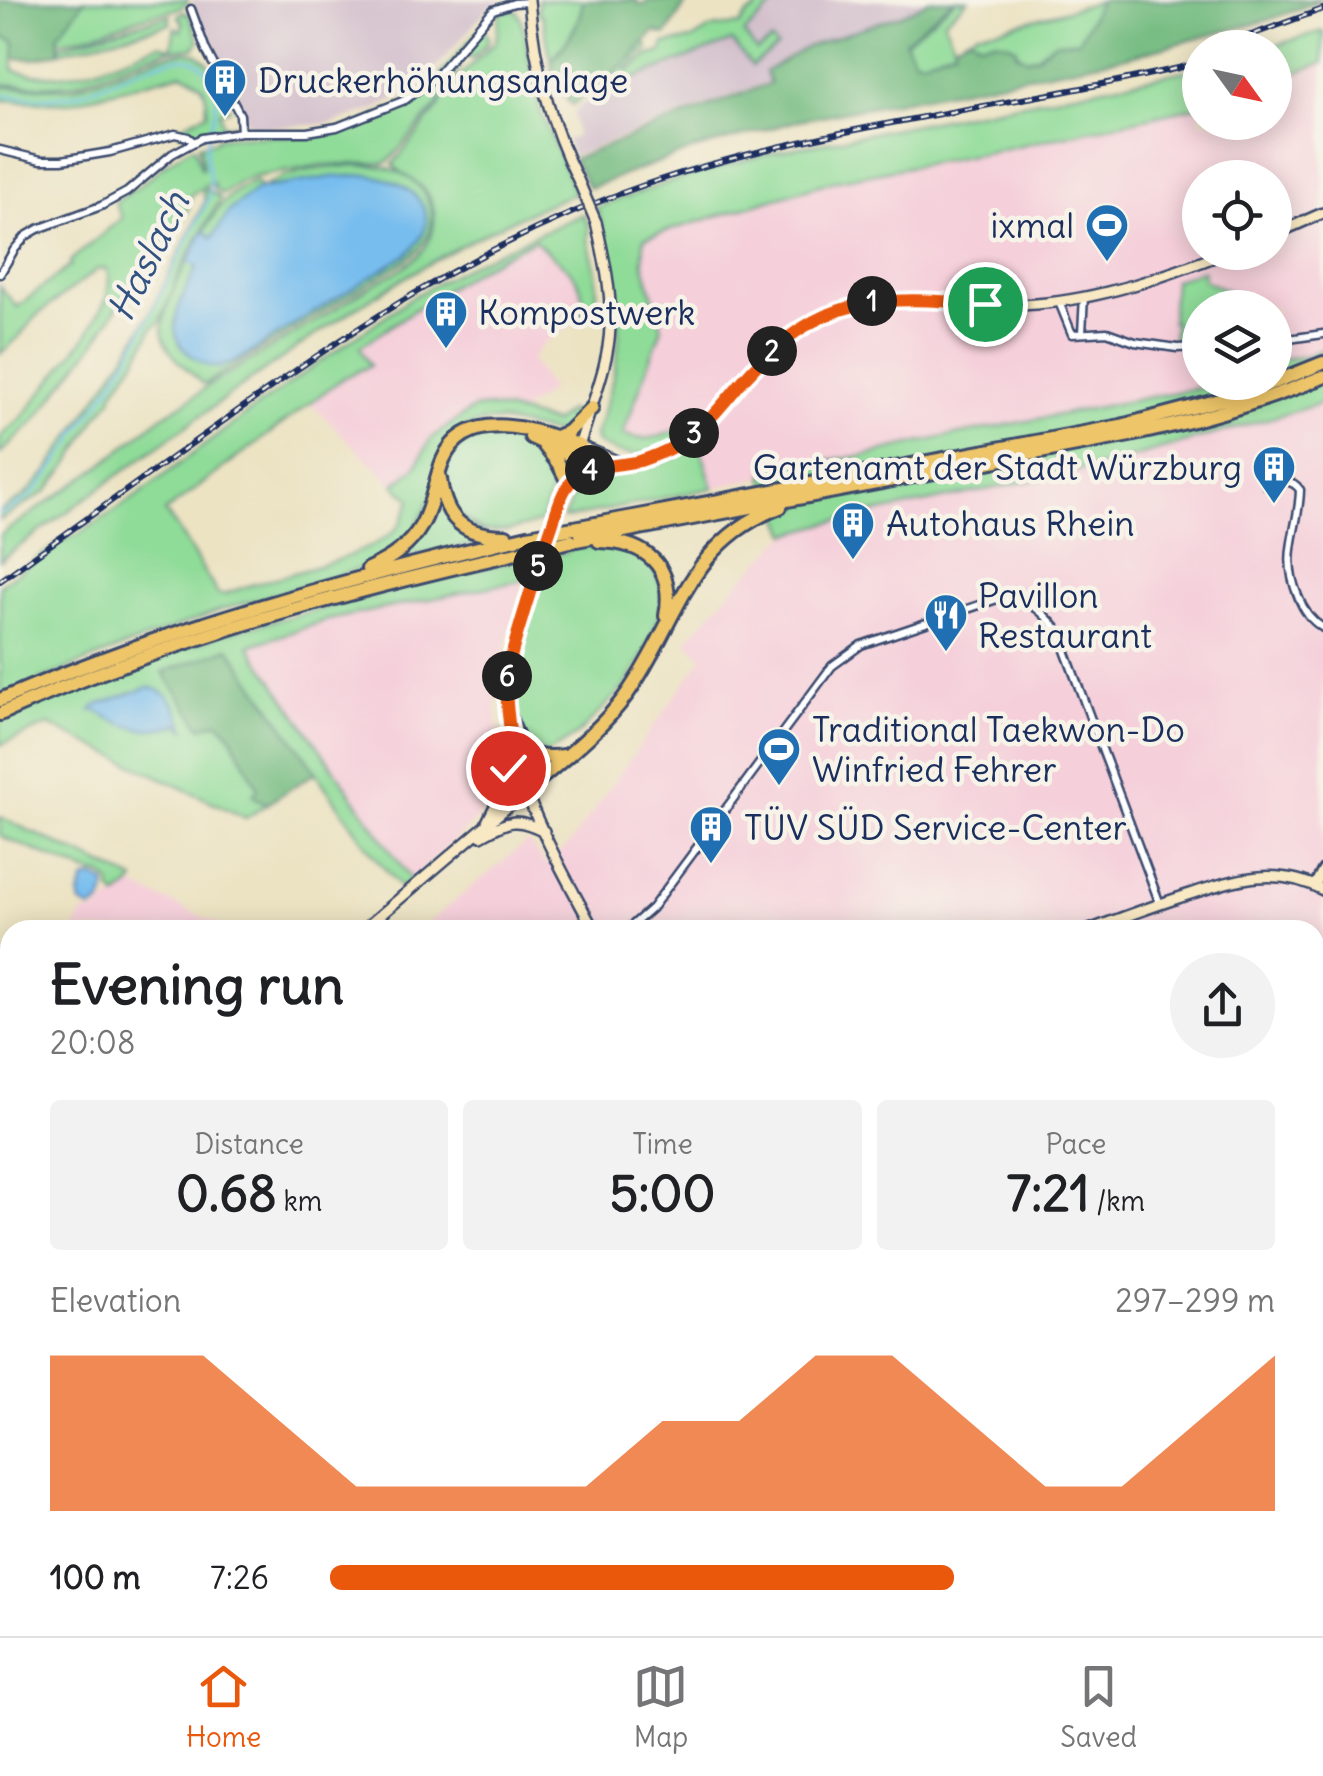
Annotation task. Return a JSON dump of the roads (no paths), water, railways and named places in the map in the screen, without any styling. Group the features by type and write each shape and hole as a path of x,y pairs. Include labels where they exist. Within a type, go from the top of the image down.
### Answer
{"highway":[{"path":"1292,375 1323,363"},
{"path":"439,472 447,509 458,523 479,535 572,535 811,496 1077,446 1198,420 1323,377"},
{"path":"0,714 54,690 240,624 572,535 1121,426 1220,400"},
{"path":"549,440 577,424 592,408"},
{"path":"338,582 380,564 409,542 428,510 444,456 466,432 500,425 578,452"},
{"path":"549,440 567,485"},
{"path":"526,791 606,719 625,696 700,566 721,543 770,511 811,496"},
{"path":"572,535 624,543 653,558 668,592 665,625"},
{"path":"0,700 170,634 338,582 528,536"},
{"path":"509,717 520,745 527,752 546,758 566,755"}],"street":[{"path":"0,274 26,236 127,192 172,154 198,140 241,132 337,128 405,100 435,77 494,10 529,1 542,87 596,222 608,272 610,329 592,408 513,651 507,678 509,717 513,749 526,791 589,920"},
{"path":"191,8 206,50 240,115 241,132"},
{"path":"0,150 41,160 62,160 176,134 198,140"},
{"path":"1292,227 1323,213"},
{"path":"567,485 599,466 658,455 680,444 780,344 827,314 878,300 913,298 1012,305 1059,300 1182,270"},
{"path":"1082,333 1084,296"},
{"path":"1059,300 1072,334 1106,332 1135,342 1182,348"},
{"path":"1292,339 1323,334"},
{"path":"578,452 624,464"},
{"path":"578,452 599,466"},
{"path":"1266,486 1287,481 1300,490 1289,558 1291,574 1306,614 1323,628"},
{"path":"638,920 652,908 832,666 861,645 996,599 1019,599 1030,604 1042,610 1057,629 1160,904"},
{"path":"483,828 502,792 513,749"},
{"path":"375,920 526,791"},
{"path":"461,848 510,822 521,821 544,831"},
{"path":"1116,920 1259,875 1281,876 1319,887 1323,870"}],"water":[{"path":"368,175 399,184 421,202 425,226 406,255 226,365 206,364 182,347 175,325 177,313 197,267 188,262 204,230 212,238 230,210 257,189"},
{"path":"148,687 168,697 185,729 178,724 135,728 91,711 95,706"},
{"path":"93,877 105,883 106,892 91,909 81,904 79,895 84,880"}],"waterway":[{"name":"Haslach","path":"0,95 69,96 181,58 204,68 216,97 206,149 210,195 130,355 42,482 26,499 0,514"}],"railway":[{"path":"1265,30 1323,9"},
{"path":"0,581 370,321 476,259 588,206 715,163 784,146 1182,67"}],"place":[{"name":"Druckerhöhungsanlage","path":"225,118"},
{"name":"ixmal","path":"1107,263"},
{"name":"Kompostwerk","path":"446,350"},
{"name":"Gartenamt der Stadt Würzburg","path":"1274,505"},
{"name":"Autohaus Rhein","path":"853,561"},
{"name":"Pavillon Restaurant","path":"946,653"},
{"name":"Traditional Taekwon-Do Winfried Fehrer","path":"779,787"},
{"name":"TÜV SÜD Service-Center","path":"711,865"}]}
